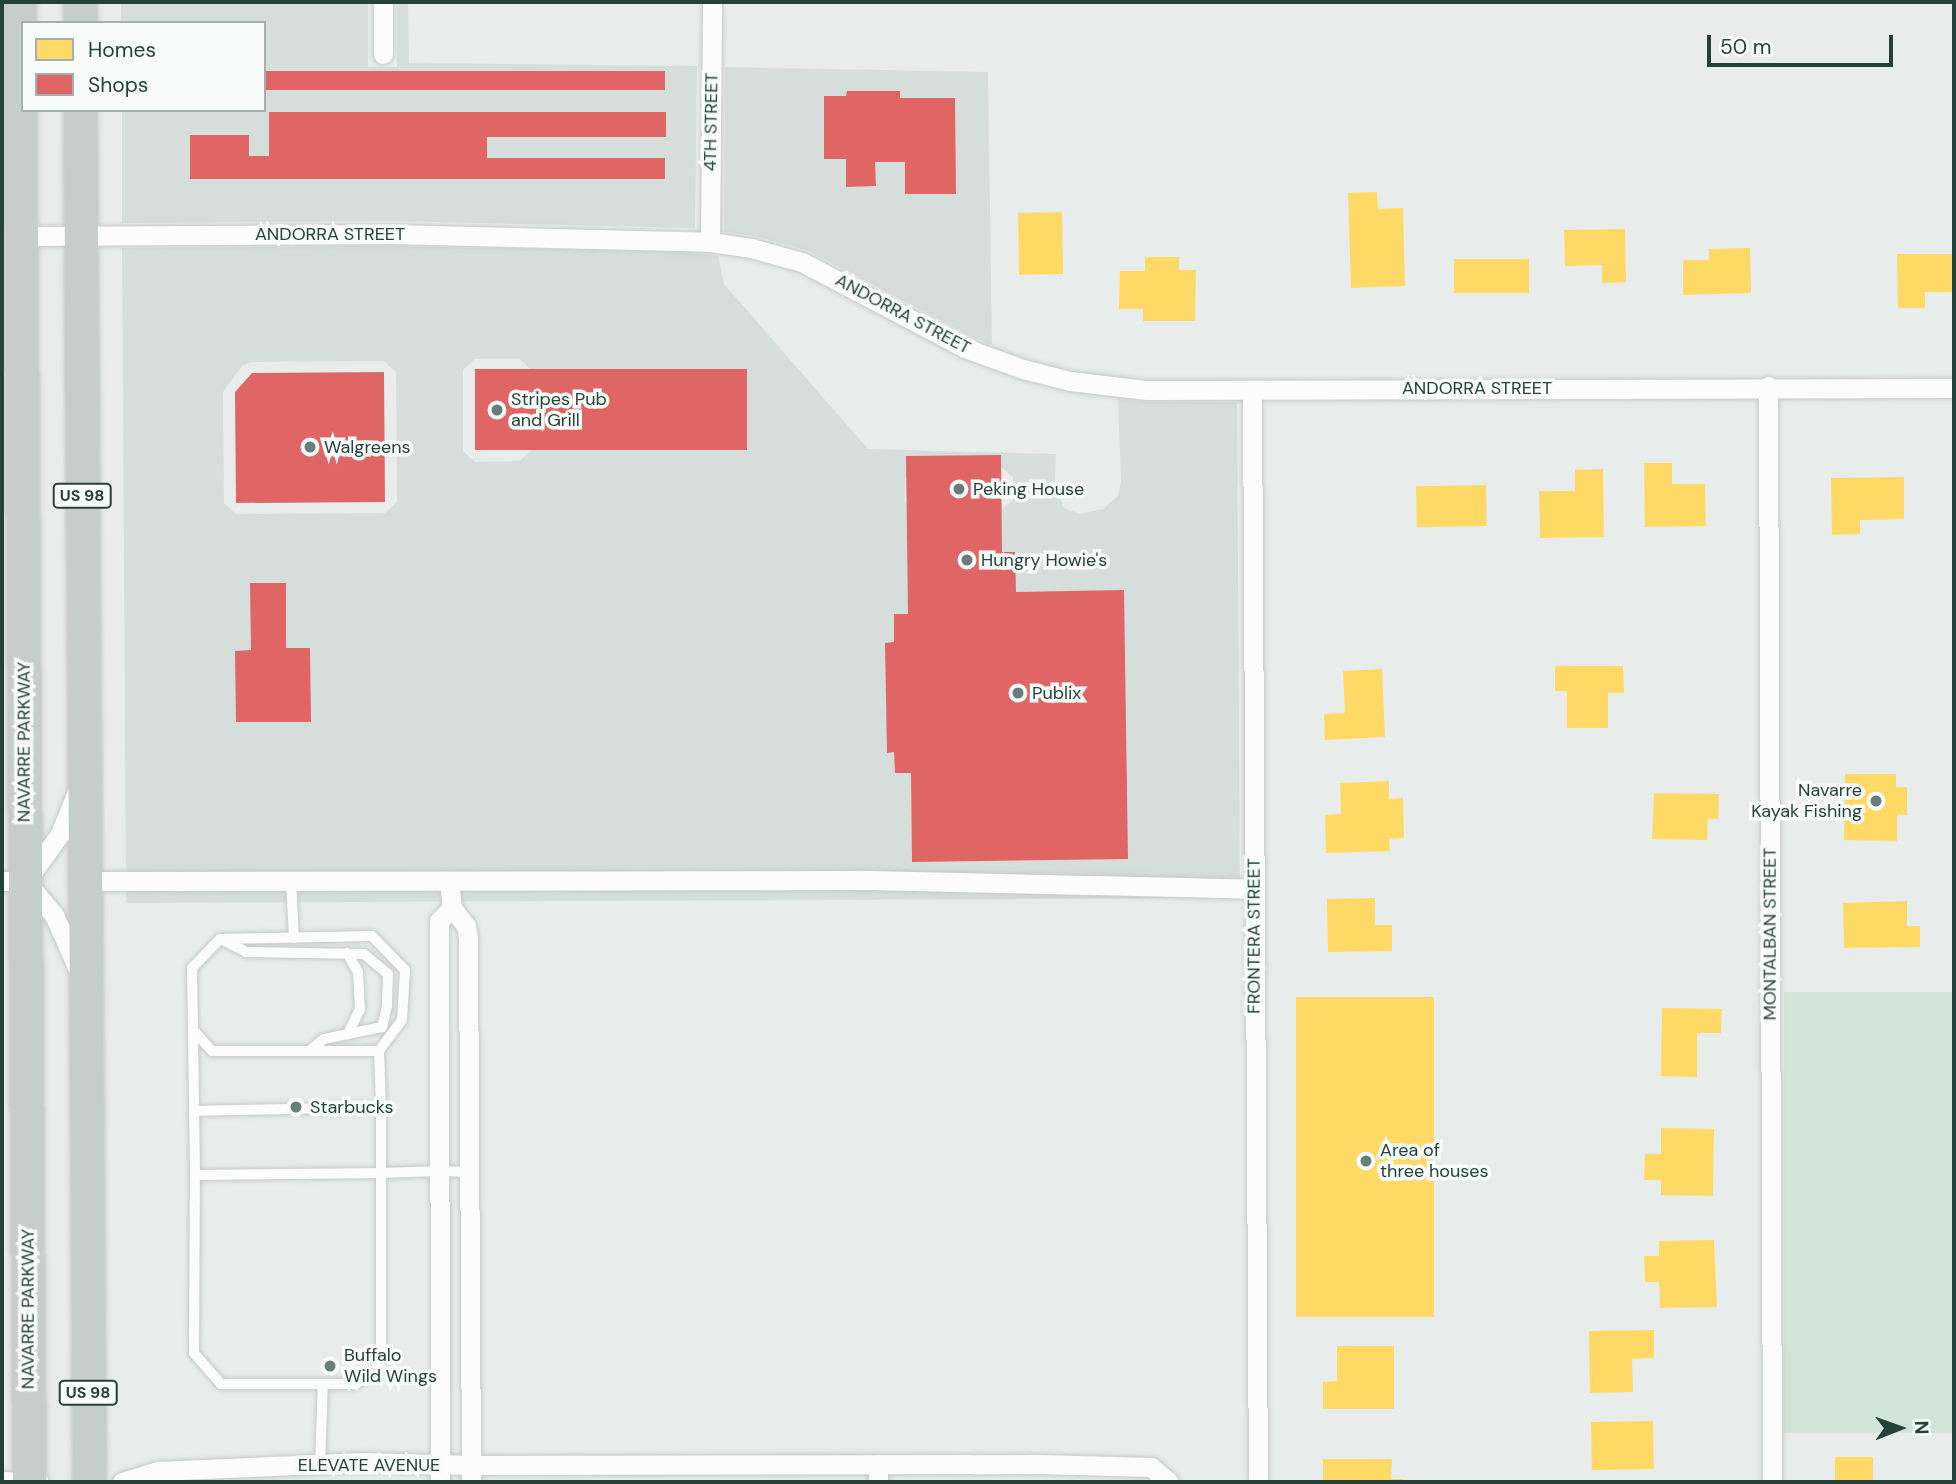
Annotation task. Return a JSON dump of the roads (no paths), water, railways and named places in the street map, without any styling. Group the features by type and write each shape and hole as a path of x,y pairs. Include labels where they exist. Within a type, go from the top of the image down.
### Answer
{"highway":[{"name":"NAVARRE PARKWAY","path":"19,2 13,881 29,1482"},
{"path":"80,2 80,21"},
{"name":"US 98","path":"80,112 89,1482"}],"street":[{"path":"383,2 383,54"},
{"name":"4TH STREET","path":"710,242 712,2"},
{"name":"ANDORRA STREET","path":"16,236 391,234 710,242 751,248 802,262 965,348 1023,369 1070,381 1147,390 1954,387"},
{"name":"MONTALBAN STREET","path":"1768,386 1772,1482"},
{"name":"FRONTERA STREET","path":"1252,390 1258,1482"},
{"path":"84,773 60,834 13,881 54,915 69,943 86,991"},
{"path":"85,881 870,880 1254,889"},
{"path":"449,881 452,908 466,926 468,939 471,1474"},
{"path":"440,1473 439,921 452,908"},
{"name":"ELEVATE AVENUE","path":"122,1482 159,1471 320,1464 471,1474 496,1464 878,1473 1152,1467 1169,1482"},
{"path":"2,1481 42,1482"}],"lane":[{"path":"291,881 294,938"},
{"path":"372,936 405,970 402,1020 379,1051 381,1365 356,1384 221,1384 194,1353 192,968 220,939 294,938 372,936"},
{"path":"220,939 246,953 364,954 388,974 387,1006 382,1027 324,1039 308,1051"},
{"path":"347,953 358,972 360,1009 348,1034"},
{"path":"193,1030 212,1051 379,1051"},
{"path":"194,1111 381,1107"},
{"path":"195,1175 470,1172"},
{"path":"320,1464 323,1384"}],"place":[{"name":"Stripes Pub and Grill","path":"497,410"},
{"name":"Walgreens","path":"310,447"},
{"name":"Peking House","path":"959,489"},
{"name":"Hungry Howie's","path":"967,560"},
{"name":"Publix","path":"1018,693"},
{"name":"Navarre Kayak Fishing","path":"1876,801"},
{"name":"Starbucks","path":"296,1107"},
{"name":"Area of three houses","path":"1366,1161"},
{"name":"Buffalo Wild Wings","path":"330,1366"}]}
